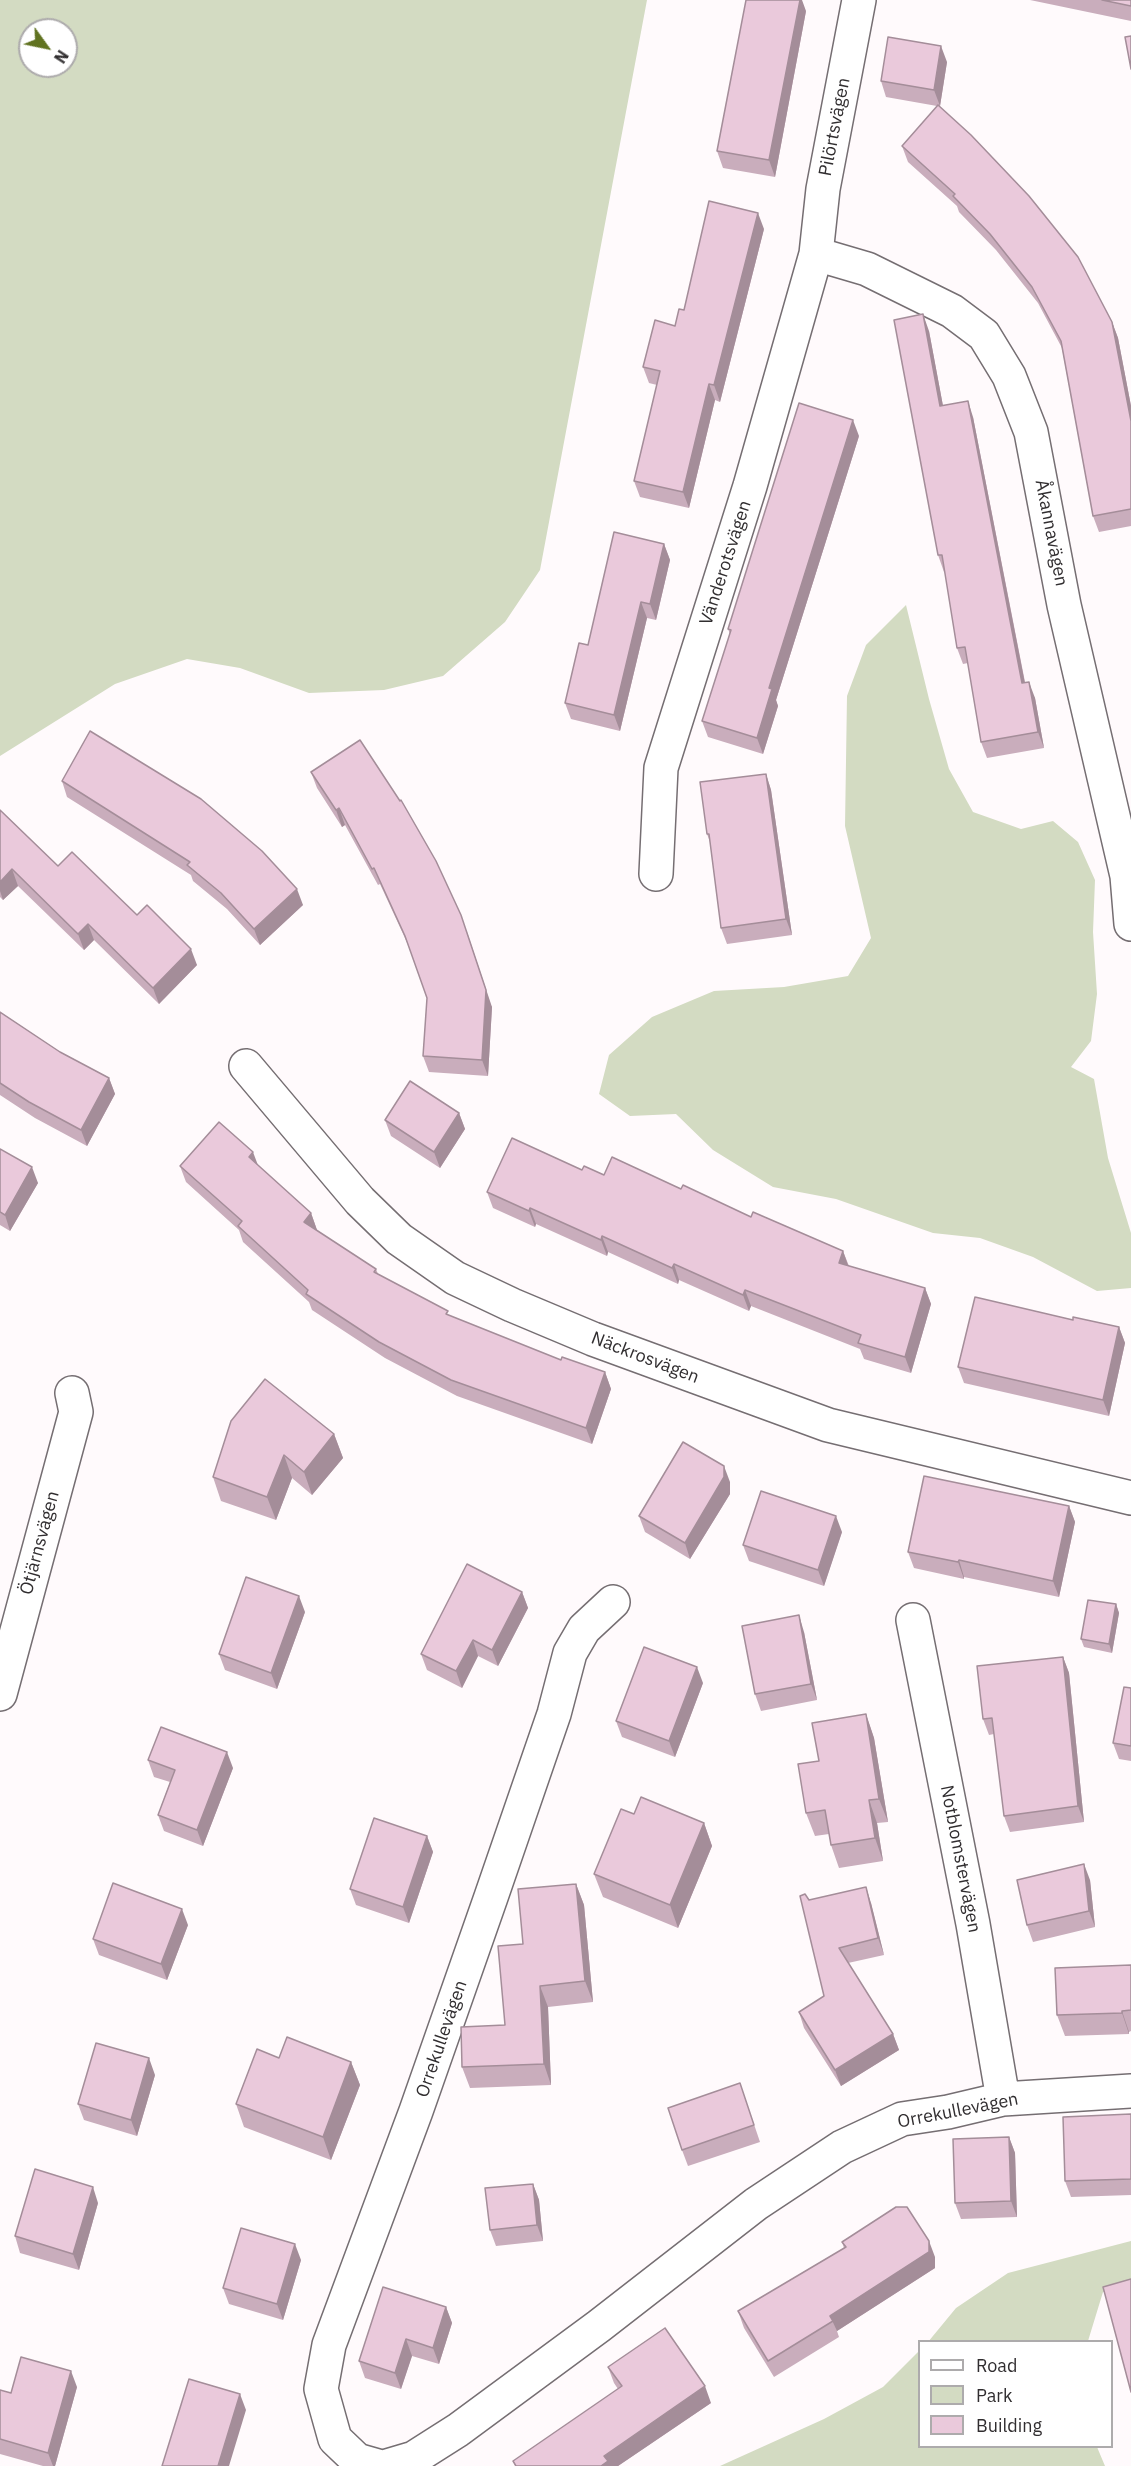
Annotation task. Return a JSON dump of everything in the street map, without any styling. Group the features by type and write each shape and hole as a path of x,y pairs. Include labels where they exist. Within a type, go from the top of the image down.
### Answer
{"street":[{"name":"Pilörtsvägen","path":"816,254 823,189 859,0"},
{"name":"Vänderotsvägen","path":"656,874 662,768 750,486 816,254"},
{"name":"Åkannavägen","path":"816,254 867,269 952,311 984,335 1009,376 1031,432 1065,604 1127,876 1131,924"},
{"name":"Näckrosvägen","path":"246,1066 360,1201 399,1239 455,1278 593,1339 828,1425 1131,1498"},
{"name":"Ötjärnsvägen","path":"0,1694 76,1412 72,1392"},
{"name":"Orrekullevägen","path":"378,2466 357,2460 335,2439 321,2389 329,2344 488,1909 554,1714 570,1653 584,1629 613,1602"},
{"name":"Notblomstervägen","path":"914,1620 973,1924 1003,2099"},
{"name":"Orrekullevägen","path":"387,2466 414,2458 458,2430 756,2204 842,2147 902,2119 948,2112 1003,2099 1131,2091"}],"green space":[{"path":"0,0 647,0 540,570 505,622 443,676 384,690 309,693 240,668 187,659 115,684 0,756"},
{"path":"906,605 949,769 973,812 1021,829 1053,821 1078,842 1095,880 1093,932 1097,994 1091,1041 1071,1067 1094,1079 1108,1158 1131,1233 1131,1288 1097,1291 1033,1257 980,1238 933,1233 836,1199 773,1187 713,1150 676,1114 630,1116 599,1094 609,1055 652,1017 714,991 784,987 848,976 871,938 845,826 847,696 866,645"},
{"path":"1131,2241 1131,2288 1103,2292 1088,2340 930,2340 956,2308 1008,2273"},
{"path":"918,2352 918,2448 1097,2448 1105,2466 720,2466 824,2419 883,2387"}],"building":[{"path":"746,0 800,0 769,160 717,151"},
{"path":"1102,0 1131,0 1131,6"},
{"path":"1131,36 1131,69 1125,37"},
{"path":"888,37 941,46 934,90 881,81"},
{"path":"938,105 971,135 1029,196 1078,257 1112,322 1131,421 1131,509 1093,516 1061,341 1032,287 990,234 953,196 955,194 902,146"},
{"path":"709,201 758,213 714,385 709,384 683,492 634,481 660,371 643,367 655,320 675,326 679,309 684,310"},
{"path":"923,314 940,406 968,401 1022,683 1029,682 1038,732 981,742 965,647 957,648 942,555 938,555 894,320"},
{"path":"799,403 853,420 769,688 772,689 757,738 702,721 731,630 728,629"},
{"path":"614,532 664,544 650,604 641,602 614,715 565,703 579,643 588,645"},
{"path":"90,731 201,799 262,851 297,889 254,929 221,893 187,865 190,862 62,781"},
{"path":"360,740 401,800 436,861 461,915 486,990 482,1060 423,1056 427,998 405,936 374,868 372,869 339,808 336,810 311,772"},
{"path":"766,774 786,919 721,928 700,782"},
{"path":"0,810 58,866 72,852 137,915 147,905 191,949 153,988 88,924 78,934 12,869 0,882"},
{"path":"0,1012 60,1052 109,1078 81,1130 29,1102 0,1083"},
{"path":"410,1081 459,1113 434,1152 385,1120"},
{"path":"219,1122 253,1152 249,1157 311,1213 304,1222 376,1269 374,1272 448,1311 446,1314 561,1360 562,1357 605,1372 586,1428 451,1380 379,1342 306,1294 308,1290 238,1226 242,1221 180,1166"},
{"path":"512,1138 582,1170 584,1166 604,1175 612,1157 681,1189 683,1185 751,1217 753,1212 843,1251 839,1263 925,1288 905,1357 858,1343 861,1335 745,1290 743,1295 674,1264 672,1268 602,1236 601,1240 530,1208 529,1211 487,1192"},
{"path":"0,1149 32,1167 5,1215 0,1212"},
{"path":"975,1297 1073,1320 1073,1317 1119,1327 1103,1400 958,1367"},
{"path":"265,1379 334,1434 304,1472 284,1455 267,1497 213,1477 231,1421"},
{"path":"683,1442 724,1466 724,1477 685,1543 639,1516"},
{"path":"924,1476 1069,1506 1053,1581 959,1560 958,1562 908,1552"},
{"path":"761,1491 836,1516 818,1570 743,1545"},
{"path":"467,1564 522,1592 492,1650 473,1640 456,1671 421,1654"},
{"path":"246,1577 299,1596 271,1673 219,1654"},
{"path":"1088,1600 1116,1604 1109,1644 1081,1639"},
{"path":"799,1615 811,1684 755,1694 742,1626"},
{"path":"644,1647 697,1667 669,1741 616,1721"},
{"path":"1063,1657 1078,1806 1004,1816 992,1718 983,1719 977,1666"},
{"path":"1124,1687 1131,1688 1131,1746 1113,1743"},
{"path":"866,1714 879,1799 869,1800 875,1838 831,1845 825,1810 806,1813 798,1764 819,1761 812,1723"},
{"path":"161,1727 227,1752 197,1830 158,1815 175,1770 148,1760"},
{"path":"641,1797 704,1823 670,1905 594,1874 621,1809 634,1814"},
{"path":"374,1818 427,1836 403,1907 350,1889"},
{"path":"1084,1864 1089,1911 1027,1925 1017,1880"},
{"path":"113,1883 182,1909 161,1964 93,1939"},
{"path":"576,1884 585,1981 540,1986 544,2064 462,2067 461,2027 505,2025 498,1946 523,1944 518,1889"},
{"path":"866,1887 878,1938 839,1948 893,2034 835,2070 799,2012 824,1996 800,1896 805,1894 809,1900"},
{"path":"1131,1965 1131,2010 1122,2011 1122,2013 1057,2015 1055,1968"},
{"path":"287,2037 351,2062 323,2137 236,2104 257,2049 279,2058"},
{"path":"96,2043 149,2058 131,2120 78,2104"},
{"path":"740,2083 754,2125 682,2150 668,2108"},
{"path":"1131,2114 1131,2179 1065,2181 1063,2117"},
{"path":"1009,2137 1011,2201 955,2203 953,2139"},
{"path":"35,2169 93,2187 73,2254 15,2236"},
{"path":"533,2184 537,2225 490,2230 485,2188"},
{"path":"896,2207 907,2207 929,2241 929,2252 830,2316 833,2321 768,2361 738,2311 846,2247 842,2242"},
{"path":"241,2228 295,2244 277,2304 223,2288"},
{"path":"1131,2279 1131,2392 1103,2287"},
{"path":"383,2287 446,2307 433,2348 406,2339 395,2373 359,2361"},
{"path":"665,2328 705,2386 604,2456 608,2461 601,2466 516,2466 513,2461 622,2386 608,2367"},
{"path":"21,2357 71,2371 48,2453 0,2439 0,2390 11,2393"},
{"path":"189,2379 240,2394 218,2466 162,2466"}]}
